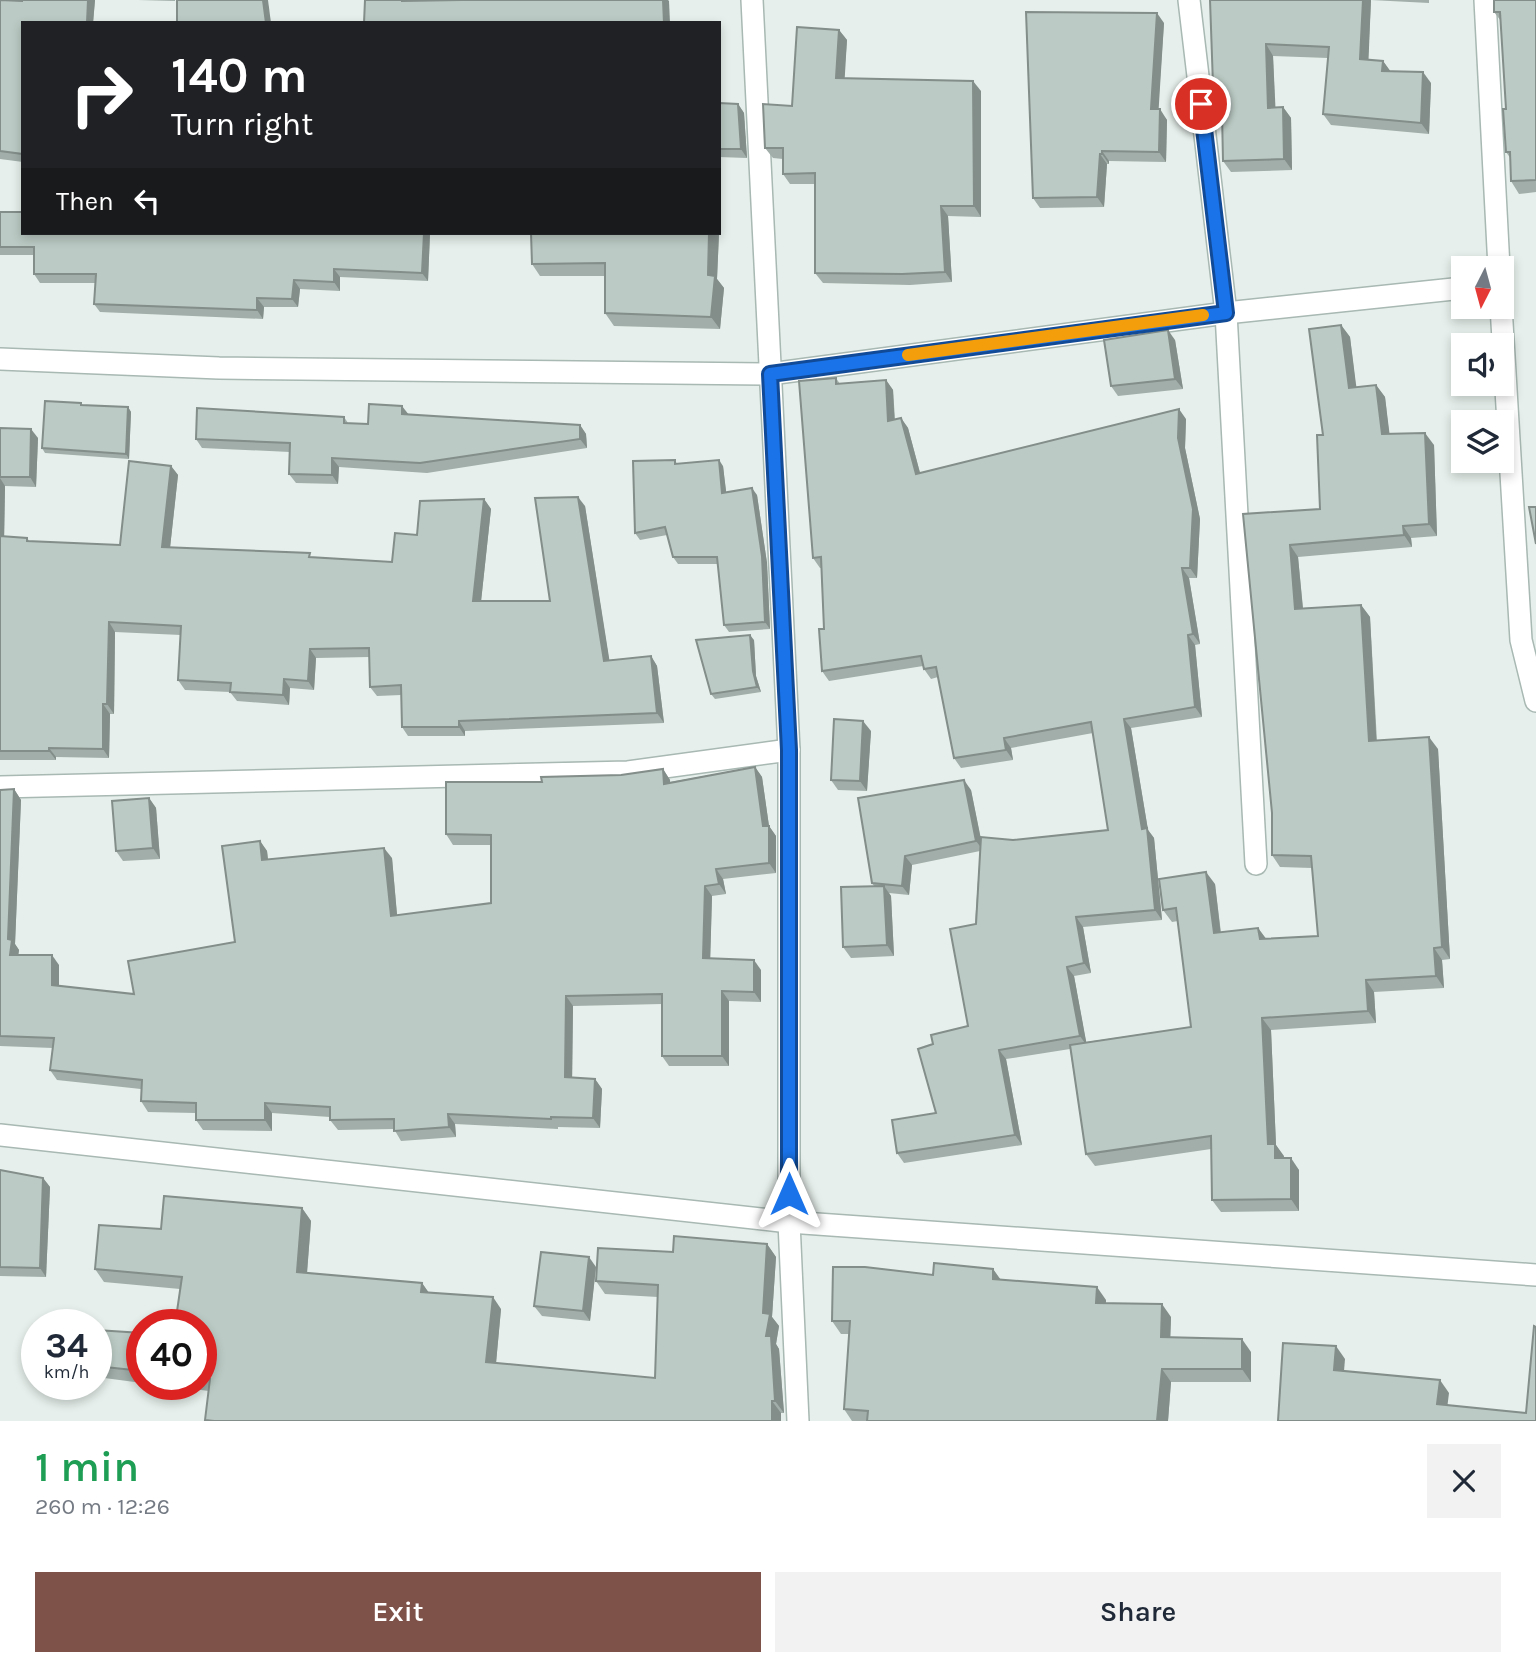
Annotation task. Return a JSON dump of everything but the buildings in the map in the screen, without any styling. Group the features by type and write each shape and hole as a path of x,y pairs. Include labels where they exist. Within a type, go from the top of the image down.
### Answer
{"street":[{"path":"752,0 789,750 789,1222 798,1421"},
{"path":"1189,0 1226,313 1256,864"},
{"path":"1485,0 1498,256"},
{"path":"0,359 219,368 770,374 1226,313 1451,289"},
{"path":"1502,319 1521,640 1536,701"},
{"path":"0,787 628,772 789,750"},
{"path":"0,1135 789,1222 1536,1275"}],"slow traffic":[{"path":"908,355 1203,315"}],"route":[{"path":"789,1194 789,750 770,374 1226,313 1201,104"}]}
